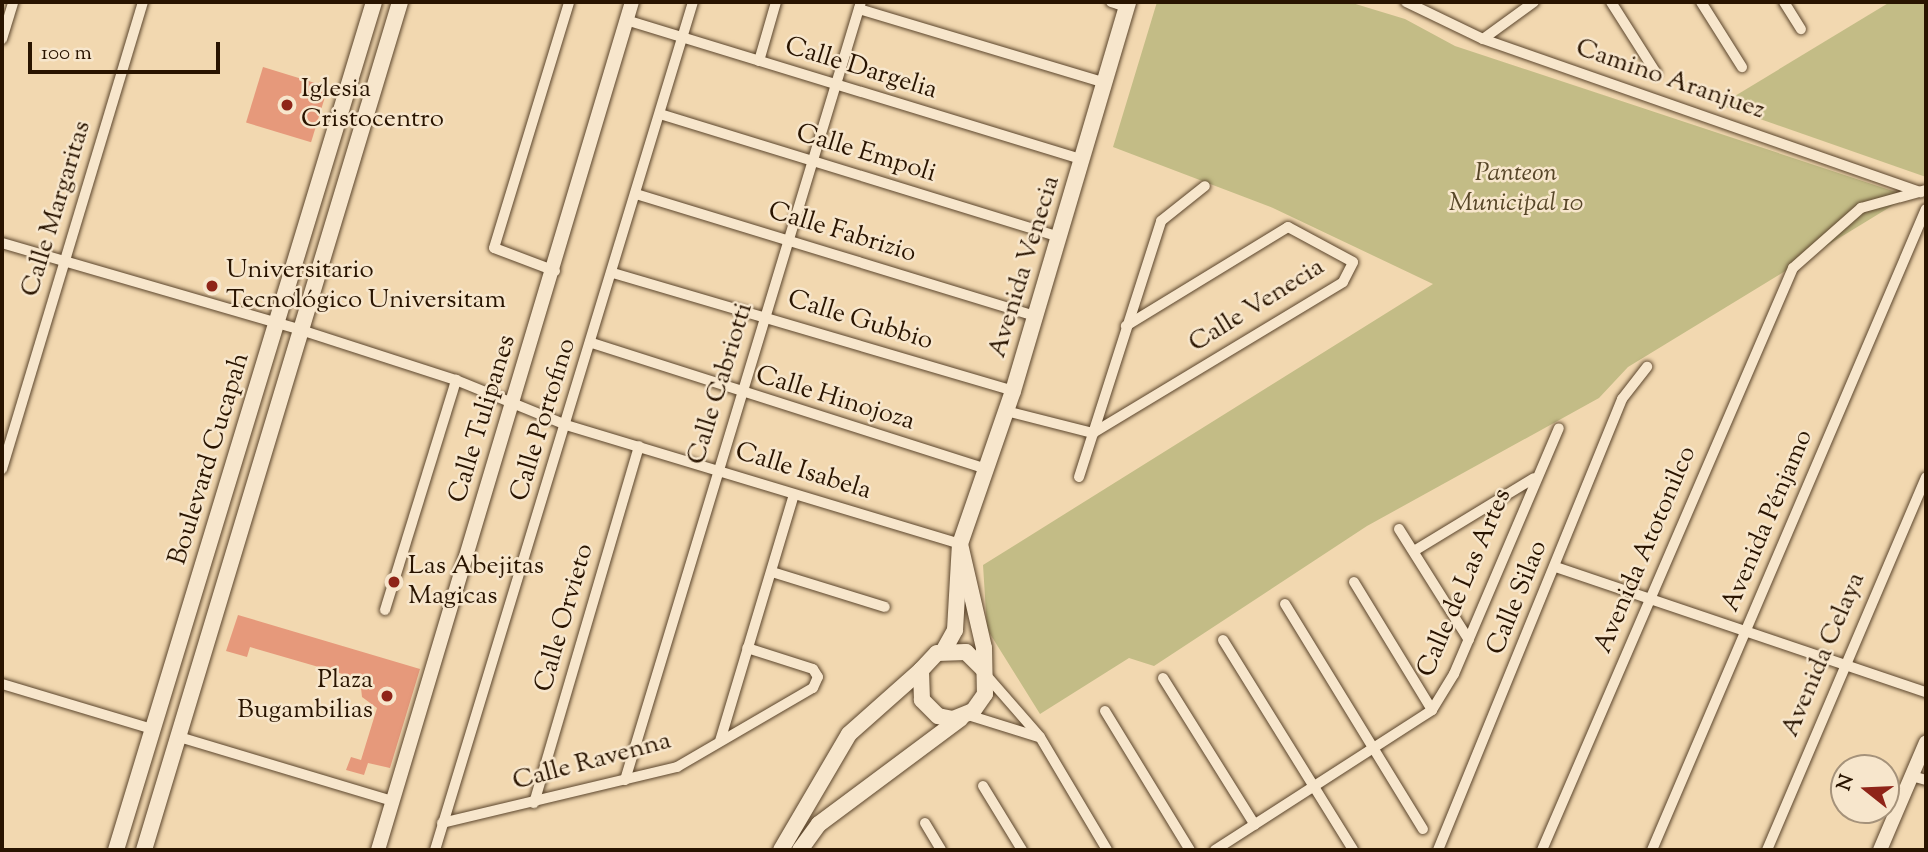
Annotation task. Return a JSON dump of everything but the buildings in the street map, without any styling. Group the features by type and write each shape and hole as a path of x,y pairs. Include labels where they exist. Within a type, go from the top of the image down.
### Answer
{"main road":[{"name":"Boulevard Cucapah","path":"116,850 374,2"},
{"name":"Boulevard Cucapah","path":"144,850 400,2"},
{"name":"Avenida Venecia","path":"944,650 955,630 960,544 1013,391 1083,160 1105,83 1122,3"},
{"path":"800,850 819,824 983,701 985,672 970,567 960,544"},
{"path":"781,850 849,734 921,670 944,650 966,652 985,672"},
{"path":"921,670 918,685 926,706 938,716 964,716"}],"street":[{"path":"2,39 13,2"},
{"name":"Calle Margaritas","path":"2,469 143,2"},
{"path":"555,271 494,248 569,2"},
{"name":"Calle Tulipanes","path":"378,850 555,271 632,2"},
{"name":"Calle Portofino","path":"435,850 592,343 693,2"},
{"path":"759,61 776,2"},
{"name":"Camino Aranjuez","path":"1406,2 1483,39 1924,191"},
{"path":"1483,39 1534,2"},
{"path":"1611,2 1656,73"},
{"path":"1701,2 1742,68"},
{"path":"1784,2 1801,29"},
{"path":"860,5 1105,83"},
{"name":"Calle Cabriotti","path":"625,780 860,5"},
{"name":"Calle Dargelia","path":"626,20 1083,160"},
{"name":"Calle Empoli","path":"660,114 1059,237"},
{"path":"1079,477 1161,221 1205,186"},
{"name":"Avenida Atotonilco","path":"1542,850 1793,268 1861,208 1924,191"},
{"name":"Calle Fabrizio","path":"636,194 1036,316"},
{"name":"Avenida Pénjamo","path":"1652,850 1926,209"},
{"name":"Calle Venecia","path":"1093,433 1343,282 1353,262 1288,227 1126,326"},
{"name":"Calle Isabela","path":"2,243 301,330 456,380 513,406 566,425 960,544"},
{"name":"Calle Gubbio","path":"612,273 1013,391"},
{"name":"Calle Hinojoza","path":"592,343 741,394 986,469"},
{"name":"Calle Silao","path":"1438,850 1556,567 1622,399 1647,367"},
{"path":"385,610 456,380"},
{"path":"1006,411 1093,433"},
{"name":"Calle de Las Artes","path":"1214,850 1375,751 1432,710 1469,640 1534,478 1559,428"},
{"name":"Calle Orvieto","path":"534,803 639,446"},
{"path":"1413,551 1534,478"},
{"name":"Avenida Celaya","path":"1767,850 1842,666 1926,478"},
{"path":"720,741 794,495"},
{"path":"1399,529 1469,640"},
{"path":"1556,567 1842,666 1926,692"},
{"path":"772,572 885,607"},
{"path":"1354,582 1432,710"},
{"path":"1285,604 1423,829"},
{"path":"1223,640 1353,850"},
{"name":"Calle Ravenna","path":"442,823 677,767 813,688 818,677 813,669 747,649"},
{"path":"985,672 1040,737 1107,850"},
{"path":"1163,678 1255,825"},
{"path":"2,684 152,729"},
{"path":"1105,711 1190,850"},
{"path":"964,716 1040,737"},
{"path":"179,737 393,801"},
{"path":"1880,850 1919,778 1926,742"},
{"path":"983,786 1022,850"},
{"path":"925,823 941,850"}],"green space":[{"name":"Panteon Municipal 10","path":"1157,2 1349,2 1405,19 1455,46 1908,196 1628,367 1599,398 1367,526 1154,666 1129,658 1040,714 987,629 983,565 1433,284 1273,208 1113,147"},
{"path":"1890,2 1926,2 1926,177 1720,105"}],"place":[{"name":"Iglesia Cristocentro","path":"287,105"},
{"name":"Universitario Tecnológico Universitam","path":"212,286"},
{"name":"Las Abejitas Magicas","path":"394,582"},
{"name":"Plaza Bugambilias","path":"387,696"}]}
